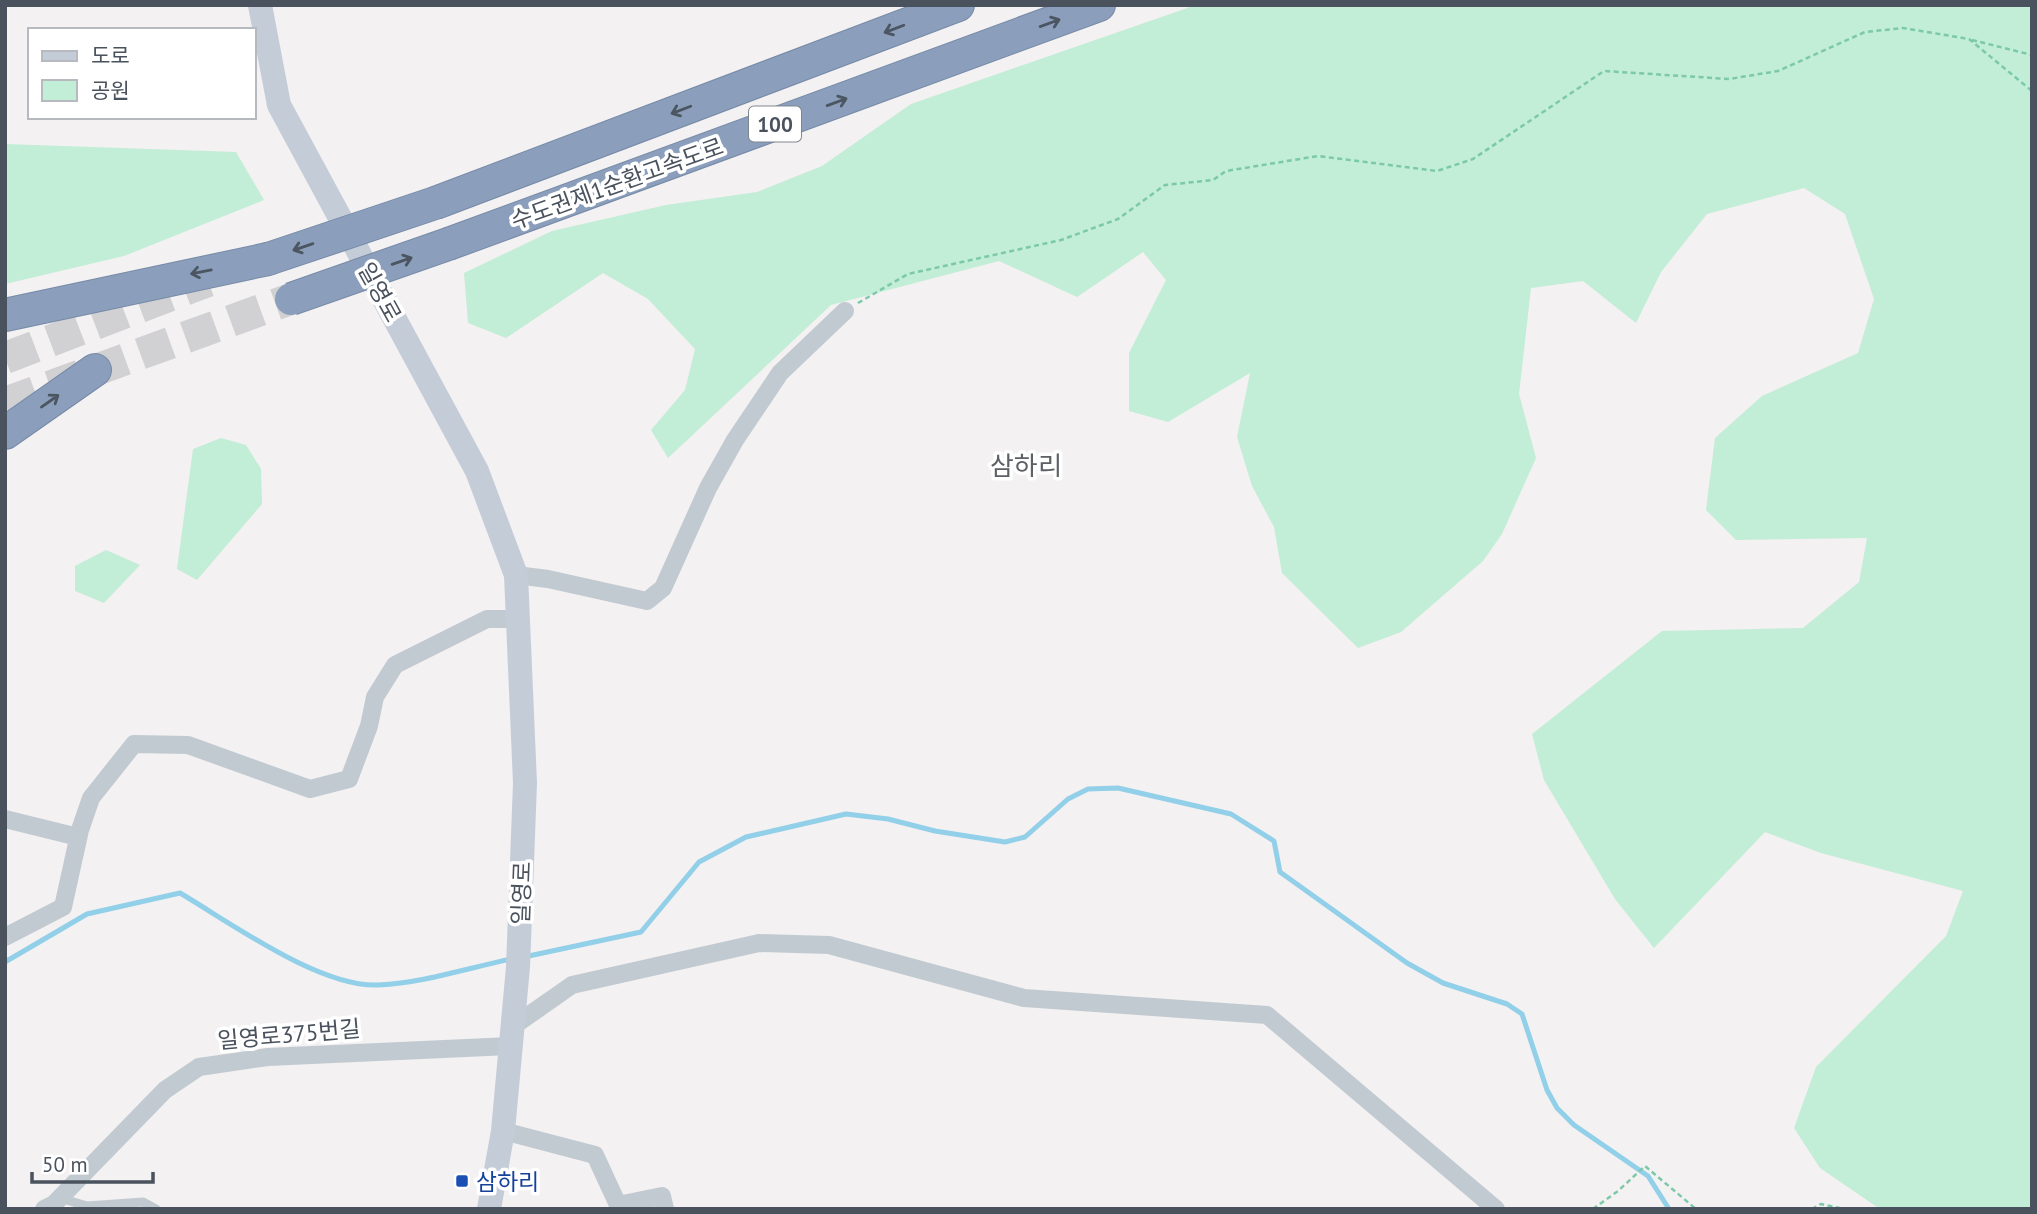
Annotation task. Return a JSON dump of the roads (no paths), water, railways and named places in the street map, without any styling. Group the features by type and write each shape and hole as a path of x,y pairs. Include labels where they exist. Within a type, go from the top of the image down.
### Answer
{"highway":[{"name":"수도권제1순환고속도로","path":"5,315 268,259 438,202 958,5"},
{"name":"수도권제1순환고속도로","path":"291,299 1099,5"},
{"path":"5,433 95,370"}],"main road":[{"name":"일영로","path":"260,5 279,105 477,471 516,575 525,783 512,1036 503,1131 489,1209"}],"street":[{"path":"516,575 548,579 647,601 663,588 708,488 735,440 780,373 845,311"},
{"path":"5,937 63,907 78,838 91,798 134,744 188,745 310,789 330,786 349,779 369,726 375,697 395,665 487,619 517,619"},
{"path":"5,819 78,838"},
{"path":"512,1036 572,985 759,943 829,945 1024,998 1267,1015 1496,1209"},
{"name":"일영로375번길","path":"44,1209 60,1198 165,1090 199,1067 268,1057 512,1036"},
{"path":"503,1131 595,1155 618,1205 662,1196 665,1209"}],"lane":[{"path":"60,1198 87,1206 144,1202 156,1209"}],"waterway":[{"path":"524,957 641,932 699,862 746,837 846,814 888,819 935,831 1005,842 1025,837 1068,799 1088,789 1118,788 1231,814 1274,841 1280,872 1407,963 1443,983 1507,1004 1522,1014 1547,1090 1557,1108 1574,1125 1648,1176 1669,1209"},
{"path":"5,962 87,914 180,893 304,965 356,983 379,985 412,981 511,959"}],"tunnel":[{"path":"5,358 208,281"},
{"path":"5,403 291,299"}],"place":[{"name":"삼하리","path":"462,1181"}],"district":[{"name":"삼하리","path":"1026,465"}]}
